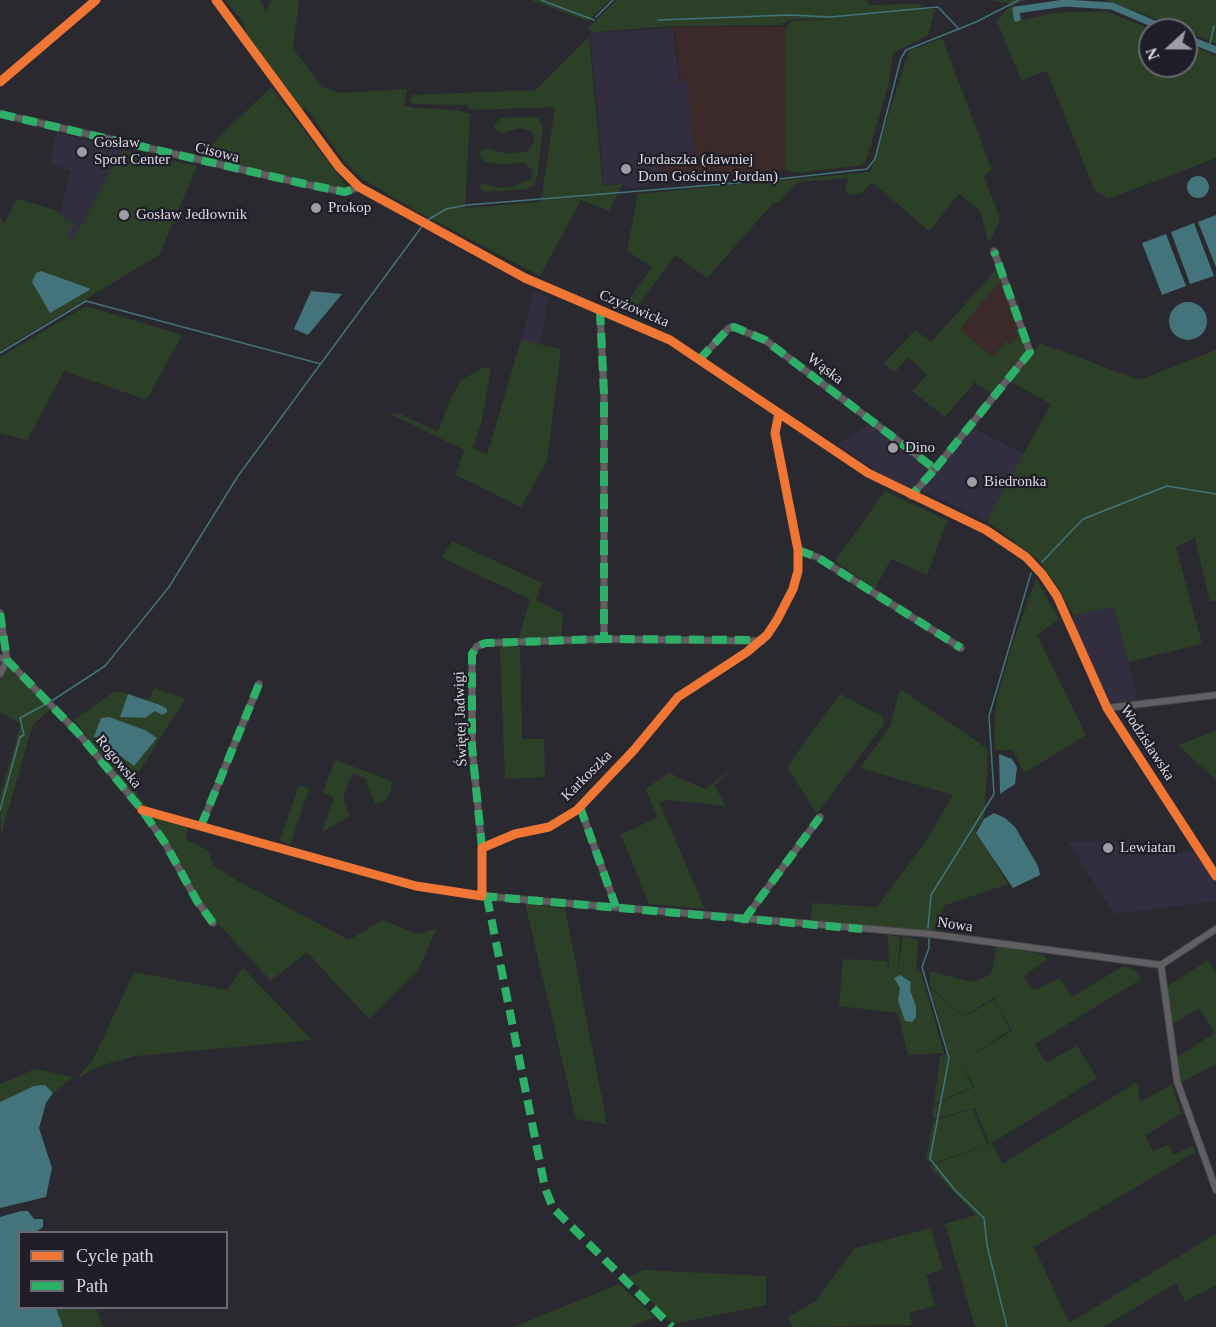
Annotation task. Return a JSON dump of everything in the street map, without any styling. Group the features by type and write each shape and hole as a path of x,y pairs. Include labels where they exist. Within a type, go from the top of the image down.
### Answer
{"street":[{"path":"0,82 96,0"},
{"name":"Czyżowicka","path":"216,0 339,167 359,187 418,222 525,278 670,340 868,473 911,496 986,530 1026,557 1042,574 1067,618"},
{"name":"Cisowa","path":"0,114 284,180 345,192 359,187"},
{"path":"911,496 1030,352 994,251"},
{"path":"600,310 604,394 604,639"},
{"name":"Wąska","path":"699,360 729,328 734,327 765,340 935,469"},
{"name":"Karkoszka","path":"482,848 515,834 549,827 580,807 634,750 678,697 762,640 777,620 793,589 798,571 798,550 775,433 779,413"},
{"path":"798,550 817,557 961,648"},
{"path":"0,613 3,659 0,674"},
{"name":"Wodzisławska","path":"1067,618 1107,708 1216,876"},
{"name":"Świętej Jadwigi","path":"482,848 472,747 472,654 477,646 486,643 604,639 762,640"},
{"name":"Rogowska","path":"3,659 45,698 142,810 165,843 197,902 213,923"},
{"path":"201,826 259,684"},
{"name":"Wodzisławska","path":"1107,708 1216,695"},
{"path":"580,807 616,907"},
{"path":"142,810 407,884 452,894 482,896 482,848"},
{"path":"744,920 820,817"},
{"name":"Nowa","path":"482,896 930,934 1161,965"},
{"path":"1216,929 1161,965 1177,1081 1216,1190"}],"shaded area":[{"path":"674,27 786,27 786,170 660,181 661,159 694,155 688,82 681,82"},
{"path":"673,28 679,82 689,82 696,155 663,160 660,181 648,182 648,186 627,189 623,184 604,185 590,33"},
{"path":"56,132 122,150 74,242 67,237 60,213 71,171 50,164"},
{"path":"1001,280 1018,328 1014,333 1018,336 1010,344 1006,341 992,356 960,329"},
{"path":"534,291 548,298 540,344 521,340"},
{"path":"874,422 931,468 917,487 912,490 879,473 837,444"},
{"path":"972,428 1025,454 987,521 921,490"},
{"path":"1114,606 1138,702 1109,703 1074,625 1074,616"},
{"path":"1129,840 1143,855 1194,851 1216,884 1216,901 1115,914 1068,842"}],"green space":[{"path":"225,0 260,0 266,11 271,0 299,0 293,49 322,87 341,93 407,89 404,105 414,108 456,110 470,114 465,208 541,202 555,107 472,110 466,105 413,104 409,100 412,95 536,90 589,37 603,186 623,184 609,211 581,200 540,276 420,213 361,178 345,162 305,107 302,110 247,34 241,19"},
{"path":"531,0 610,0 588,21"},
{"path":"617,0 867,0 868,5 920,4 922,6 917,9 935,9 928,35 893,53 889,82 866,161 861,165 797,173 786,170 786,27 791,21 841,19 792,19 780,25 671,26 594,32 588,28"},
{"path":"992,0 1027,0 1013,4 1023,20 1053,13 1106,11 1138,24 1138,78 1198,78 1198,48 1216,56 1216,158 1108,199 1094,189 1047,71 1021,80 997,21 1012,4"},
{"path":"1105,0 1216,0 1216,44 1198,36 1198,18 1154,18"},
{"path":"942,38 992,170 984,176 1000,219 991,240 988,241 980,210 959,194 929,231 872,182 863,192 850,195 845,190 848,178 798,182 778,203 773,203 707,278 675,255 636,308 628,301 652,267 627,251 638,194 870,172 909,51"},
{"path":"271,87 347,187 311,183 199,157"},
{"path":"534,117 539,119 543,128 537,177 533,185 527,189 483,192 480,186 483,183 499,188 513,187 531,179 533,171 524,162 502,165 484,161 479,154 486,148 507,154 526,152 535,141 531,131 521,128 502,133 495,129 494,125 501,118"},
{"path":"122,150 197,166 159,255 0,351 0,217 4,224 17,199 59,211 61,217 74,223 67,237 73,241"},
{"path":"996,270 1001,280 960,329 992,357 1006,341 1010,345 1018,336 1015,332 1018,328 1026,350 992,394 975,382 945,417 912,391 927,375 908,357 895,372 884,363 915,330 931,342"},
{"path":"86,306 182,335 148,397 144,399 64,371 27,440 0,433 0,357"},
{"path":"521,340 561,349 547,461 521,507 456,475 464,450 391,414 400,414 438,432 449,402 461,380 483,368 491,367 482,420 473,448 487,455"},
{"path":"1040,343 1139,380 1216,350 1216,601 1210,602 1195,538 1176,547 1202,644 1128,662 1114,606 1074,616 1056,584 1038,560 987,521 1051,404 1011,382"},
{"path":"885,491 947,520 927,575 891,559 875,589 835,561"},
{"path":"452,541 542,583 536,600 563,614 561,637 519,638 530,599 442,558"},
{"path":"1036,579 1059,619 1037,635 1086,735 1024,773 1013,750 995,750 994,734 996,702 1012,645"},
{"path":"500,646 520,647 522,739 544,739 545,777 505,779"},
{"path":"7,664 51,709 33,724 1,835 0,796 21,724 0,712 0,684"},
{"path":"154,688 185,699 137,775 137,796 150,808 142,804 74,720 115,691 128,694 121,717 145,718 155,711 162,714 166,709 141,697 149,699","holes":["109,718 145,730 133,765 100,743"]},
{"path":"900,689 988,749 984,819 975,830 1008,884 945,905 934,931 811,920 812,903 877,907 926,841 953,795 860,768 890,727"},
{"path":"840,694 883,717 884,724 817,814 787,767"},
{"path":"1216,731 1216,780 1178,745"},
{"path":"335,760 392,781 391,792 385,801 375,804 365,778 352,774 343,798 350,816 322,832 334,798 323,792"},
{"path":"735,767 715,785 725,806 670,800 659,802 705,909 649,904 621,835 658,817 645,789 669,773 705,789"},
{"path":"299,785 309,789 290,845 280,840"},
{"path":"153,817 188,825 186,840 208,850 213,865 238,881 349,940 383,920 418,934 436,929 418,971 369,1019 307,952 271,981 203,907"},
{"path":"525,903 565,909 607,1124 576,1119"},
{"path":"888,935 900,937 898,970 903,937 918,939 916,971 921,972 944,1053 908,1055 898,1013 839,1006 843,959 886,961 889,971"},
{"path":"997,946 1044,955 1047,959 1023,977 1034,990 1060,978 1072,997 1124,966 1135,971 1141,979 1035,1044 1046,1063 1077,1046 1097,1078 992,1143 1002,1164 1137,1082 1140,1102 1172,1084 1181,1113 1145,1136 1153,1151 1168,1145 1173,1155 1193,1146 1195,1152 1034,1247 1069,1323 1216,1234 1216,1285 1185,1301 1176,1283 1103,1327 975,1327 945,1224 976,1215 929,1166 989,1144 975,1108 933,1119 933,1106 974,1087 962,1061 972,1087 934,1104 940,1056 949,1054 930,987 963,1017 994,1000 1010,1030 966,1059 1012,1031 994,998 963,1016 930,986 930,971 971,982 991,975"},
{"path":"1208,960 1216,973 1216,1064 1180,1083 1176,1058 1215,1033 1199,1008 1172,1024 1167,987"},
{"path":"243,968 312,1040 135,1056 100,1066 77,1078 93,1060 134,972 227,990"},
{"path":"35,1069 73,1077 53,1093 45,1085 34,1086 0,1102 0,1084"},
{"path":"973,1109 987,1144 934,1163 926,1160 933,1121"},
{"path":"931,1228 943,1269 926,1275 935,1306 909,1313 912,1325 793,1327 788,1317 816,1301 855,1248"},
{"path":"644,1270 766,1276 766,1305 672,1324 628,1277"},
{"path":"619,1284 655,1317 630,1327 514,1327"},
{"path":"56,1309 96,1309 103,1327 63,1327"}],"water":[{"path":"1198,176 1206,179 1209,187 1206,195 1198,198 1190,195 1187,187 1190,179"},
{"path":"1216,215 1216,267 1198,222"},
{"path":"1194,223 1214,276 1190,284 1171,232"},
{"path":"1166,234 1186,286 1162,295 1142,243"},
{"path":"41,271 91,289 50,313 32,282 36,273"},
{"path":"311,291 342,294 308,335 294,329"},
{"path":"1188,302 1202,307 1207,321 1202,335 1188,340 1174,335 1169,321 1174,307"},
{"path":"128,694 160,705 167,709 167,712 162,715 155,711 145,718 120,717"},
{"path":"109,717 145,730 157,738 134,766 94,737 101,718"},
{"path":"999,754 1012,759 1017,767 1015,784 1000,794"},
{"path":"994,813 1005,818 1015,827 1038,866 1040,875 1013,888 976,833 984,819"},
{"path":"900,975 911,982 910,990 916,1007 916,1017 912,1022 905,1021 898,1000 900,988 894,978"},
{"path":"45,1085 53,1093 46,1103 39,1128 52,1168 46,1197 0,1208 0,1102 34,1086"},
{"path":"28,1211 34,1219 43,1219 43,1227 37,1231 18,1231 18,1309 56,1309 63,1327 0,1327 0,1217"}],"waterway":[{"path":"541,0 594,20"},
{"path":"596,17 613,0"},
{"path":"426,221 446,209 467,205 762,181 867,169 875,159 901,58 906,50 976,22 1019,0"},
{"path":"1017,18 1016,10 1065,3 1112,6 1140,18"},
{"path":"658,20 790,15 830,17 938,7 959,29"},
{"path":"1209,48 1214,26"},
{"path":"1198,43 1216,50"},
{"path":"50,702 105,666 169,587 238,476 423,225"},
{"path":"0,353 86,301 321,364"},
{"path":"1042,562 1083,519 1167,486 1216,494"},
{"path":"928,928 931,895 994,794 989,716 1031,573"},
{"path":"0,810 20,737 24,735 20,718 46,704"},
{"path":"929,938 929,948 922,967 949,1058 930,1159 955,1190 984,1218 987,1245 1007,1327"}],"marked path":[{"path":"0,114 305,184 345,192 359,187"},
{"path":"935,469 1030,352 994,251"},
{"path":"600,310 604,394 604,639 761,640"},
{"path":"699,360 729,328 734,327 765,340 935,469 911,496"},
{"path":"798,550 817,557 961,648"},
{"path":"0,613 7,660 79,734 142,810 165,843 197,901 213,923"},
{"path":"482,848 472,747 472,654 477,646 486,643 604,639"},
{"path":"201,826 259,684"},
{"path":"580,807 616,907"},
{"path":"744,920 820,817"},
{"path":"482,896 862,929"},
{"path":"487,897 545,1188 553,1208 672,1327"}],"cycle path":[{"path":"0,82 96,0"},
{"path":"216,0 339,167 359,187 525,278 670,340 868,473 986,530 1026,557 1042,574 1057,596 1107,708 1216,876"},
{"path":"142,810 416,886 482,896 482,848 515,834 549,827 577,810 634,750 678,697 747,652 767,635 777,620 793,589 798,571 798,550 775,433 779,413"}],"place":[{"name":"Gosław Sport Center","path":"82,152"},
{"name":"Jordaszka (dawniej Dom Gościnny Jordan)","path":"626,169"},
{"name":"Prokop","path":"316,208"},
{"name":"Gosław Jedłownik","path":"124,215"},
{"name":"Dino","path":"893,448"},
{"name":"Biedronka","path":"972,482"},
{"name":"Lewiatan","path":"1108,848"}]}
